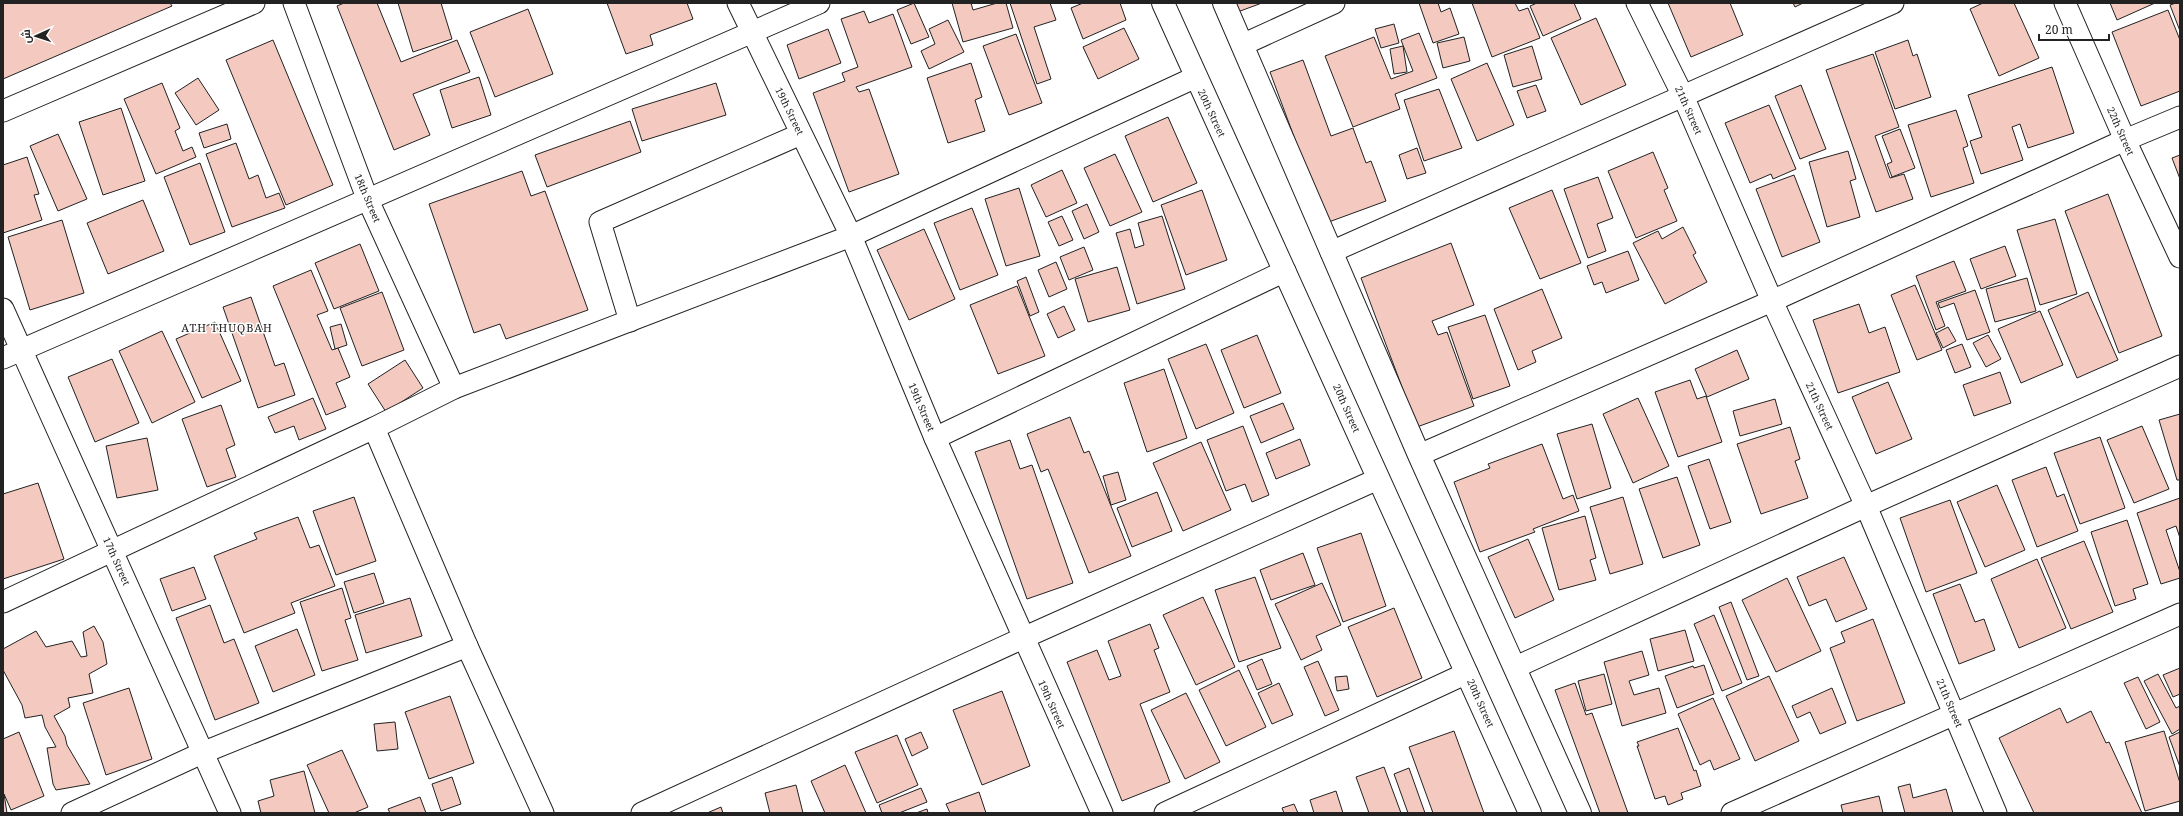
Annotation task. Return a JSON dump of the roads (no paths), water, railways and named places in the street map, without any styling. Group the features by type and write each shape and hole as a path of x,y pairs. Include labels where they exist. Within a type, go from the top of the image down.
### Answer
{"street":[{"path":"3,111 254,3"},
{"name":"18th Street","path":"294,3 367,198 454,388"},
{"name":"19th Street","path":"738,3 751,33 851,236 935,438 1102,813"},
{"path":"3,358 367,198 819,3"},
{"name":"20th Street","path":"1163,3 1530,813"},
{"path":"1224,3 1419,455 1516,667 1580,813"},
{"path":"1242,45 1334,3"},
{"name":"21th Street","path":"1637,3 1683,96 1772,301 1866,506 1996,813"},
{"path":"1331,252 1893,3"},
{"name":"22th Street","path":"2066,3 2125,140 2180,257"},
{"path":"3,602 114,552 374,428 454,388 851,236 1196,78"},
{"path":"1419,455 1772,301 2180,116"},
{"path":"630,320 600,222 800,134"},
{"path":"935,438 1285,271"},
{"name":"17th Street","path":"3,309 114,552 202,753 230,813"},
{"path":"1516,667 1866,506 2180,366"},
{"path":"374,428 467,646 543,813"},
{"path":"642,813 677,806 1023,638 1378,478"},
{"path":"1732,813 1954,713 2180,614"},
{"path":"72,813 202,753 467,646"},
{"path":"1165,813 1467,673"}],"district":[{"name":"ATH THUQBAH","path":"227,328"}]}
